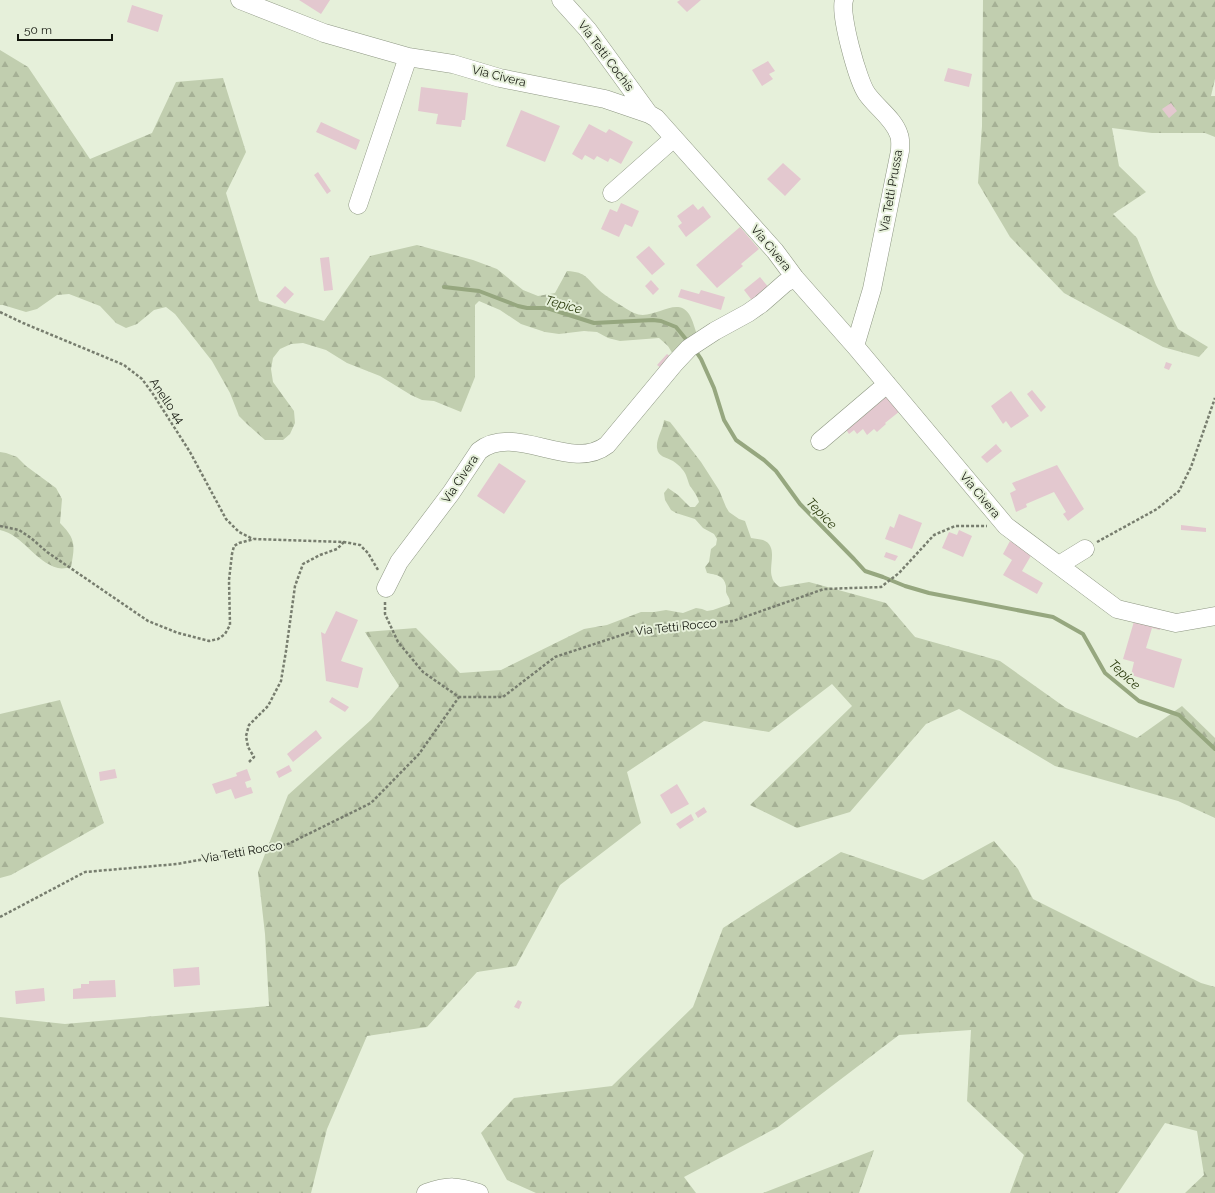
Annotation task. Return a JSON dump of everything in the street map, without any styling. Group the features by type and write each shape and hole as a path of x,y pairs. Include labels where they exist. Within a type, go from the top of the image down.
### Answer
{"street":[{"name":"Via Civera","path":"240,0 324,33 408,57 454,64 500,78 605,99 649,114 656,118 775,252 795,278 887,384 1006,526 1117,609 1176,623 1215,616"},
{"name":"Via Tetti Cochis","path":"561,0 588,30 649,114"},
{"name":"Via Tetti Prussa","path":"844,0 844,18 857,73 866,94 895,126 900,137 900,150 872,289 854,346"},
{"path":"358,205 408,57"},
{"path":"612,193 674,138"},
{"name":"Via Civera","path":"386,588 399,562 451,493 479,451 485,446 494,443 513,442 581,454 602,449 607,445 675,363 691,347 715,331 748,313 785,283 795,278"},
{"path":"820,441 887,384"},
{"path":"1059,565 1085,550"},
{"path":"426,1193 442,1188 462,1187 480,1193"}],"path":[{"name":"Anello 44","path":"0,312 124,365 142,379 190,452 226,519 239,532 254,539"},
{"path":"1085,550 1157,509 1179,491 1191,467 1215,398"},
{"path":"0,526 20,530 53,556 148,621 178,633 210,641 218,639 225,634 230,625 229,580 234,546 254,539 344,542 360,545 377,566 386,588 385,614 398,642 423,672 459,697"},
{"name":"Via Tetti Rocco","path":"0,916 85,872 177,864 288,844 371,803 419,754 459,697 503,697 555,657 637,630 733,621 824,588 881,587 899,573 934,535 955,526 1006,526"},
{"path":"249,762 254,757 248,747 246,736 250,725 268,706 281,681 295,586 303,564 320,555 337,549 344,542"}],"green space":[{"path":"983,0 1215,0 1215,79 1211,96 1215,96 1215,137 1205,133 1152,133 1112,128 1119,166 1146,192 1113,214 1137,238 1156,285 1178,329 1208,347 1199,357 1163,347 1064,293 1010,237 978,183 982,126"},
{"path":"0,50 28,67 90,159 152,133 176,82 223,78 246,152 226,193 259,301 324,321 370,256 417,245 473,260 497,269 523,290 538,296 555,293 567,271 579,273 586,277 603,294 634,313 641,315 678,307 684,309 689,314 693,322 698,337 674,356 668,346 659,338 620,341 608,338 597,332 584,331 559,334 545,332 521,324 500,310 479,301 475,305 475,377 461,412 434,401 422,400 411,395 380,376 347,363 326,350 303,343 291,344 280,349 273,358 271,369 273,382 294,411 295,423 290,434 283,440 265,440 239,416 230,393 212,361 175,314 166,307 154,310 137,324 126,328 116,323 100,306 69,294 57,295 37,309 26,312 0,305"},
{"path":"664,420 670,422 701,462 719,490 729,512 745,521 751,538 763,540 771,547 772,577 774,582 780,587 809,582 886,603 915,637 1000,661 1066,708 1137,738 1182,706 1215,738 1215,818 1178,801 1055,766 959,709 926,724 850,812 797,828 750,805 852,706 832,684 769,732 704,721 627,772 641,823 560,885 516,966 477,972 427,1027 367,1036 327,1129 311,1193 0,1193 0,1017 65,1024 269,1006 265,934 258,872 288,795 371,720 399,686 365,632 416,628 460,673 501,670 584,629 607,625 641,612 666,610 683,613 696,608 707,611 730,604 726,592 725,582 719,576 707,573 705,567 709,562 711,549 716,545 717,539 714,534 703,528 695,519 671,510 665,500 664,493 668,488 678,495 690,507 695,507 699,502 684,471 673,461 661,455 658,451 658,441"},
{"path":"0,452 17,457 26,466 56,488 62,499 60,523 72,538 73,543 71,567 60,568 50,565 42,560 16,537 0,530"},
{"path":"60,700 104,823 11,875 0,878 0,714"},
{"path":"994,841 1018,869 1033,899 1201,983 1215,987 1215,1193 1185,1193 1204,1175 1197,1131 1165,1123 1118,1193 1010,1193 1024,1155 967,1101 971,1030 899,1035 778,1127 684,1177 696,1193 536,1193 507,1180 481,1133 514,1098 612,1086 693,1007 723,928 841,852 923,880"},
{"path":"874,1150 859,1193 763,1193"}],"building":[{"path":"299,0 330,0 321,14"},
{"path":"680,0 701,0 687,12 677,2"},
{"path":"132,5 163,15 158,32 127,22"},
{"path":"768,61 775,71 769,74 773,79 762,86 752,70"},
{"path":"948,68 972,74 969,87 944,81"},
{"path":"421,87 468,93 465,120 462,120 461,127 436,124 438,114 418,111"},
{"path":"1171,103 1177,111 1169,118 1162,109"},
{"path":"521,110 560,126 545,162 506,146"},
{"path":"321,122 360,140 356,150 316,132"},
{"path":"589,124 606,133 609,129 633,142 621,164 610,158 608,162 597,156 594,160 585,155 582,160 572,154"},
{"path":"783,163 801,179 785,196 767,179"},
{"path":"318,172 331,191 327,194 314,175"},
{"path":"621,203 639,211 632,227 625,224 619,237 601,229 610,209 617,212"},
{"path":"693,204 698,210 703,206 711,217 686,237 678,226 682,223 677,216"},
{"path":"740,227 759,249 741,264 743,266 717,288 696,265"},
{"path":"649,246 665,264 652,275 636,257"},
{"path":"329,257 333,290 324,291 320,258"},
{"path":"760,277 770,289 754,303 744,290"},
{"path":"651,280 659,289 653,295 645,286"},
{"path":"285,286 294,294 285,304 276,296"},
{"path":"681,289 699,294 701,290 725,297 721,310 678,297"},
{"path":"667,354 671,357 661,368 657,365"},
{"path":"1166,362 1172,364 1169,370 1164,368"},
{"path":"1032,390 1046,407 1041,412 1027,394"},
{"path":"1011,391 1029,416 1011,428 1006,421 1003,424 991,406"},
{"path":"886,392 900,411 885,423 886,424 877,432 874,429 867,435 863,429 857,434 854,430 849,434 843,425"},
{"path":"996,444 1002,451 987,463 981,457"},
{"path":"499,463 526,481 504,514 477,496"},
{"path":"1057,465 1084,509 1068,521 1063,514 1066,512 1054,492 1026,504 1027,507 1016,512 1010,493 1016,490 1012,483"},
{"path":"899,514 922,523 912,549 885,539 890,526 894,528"},
{"path":"1181,525 1206,528 1206,532 1181,530"},
{"path":"959,530 972,536 963,557 942,548 949,532 957,535"},
{"path":"1010,541 1032,554 1022,571 1043,583 1037,594 1003,575 1012,560 1003,554"},
{"path":"886,552 898,556 895,561 884,557"},
{"path":"336,611 358,620 341,661 363,668 358,688 326,681 321,632 325,634"},
{"path":"1135,618 1162,625 1160,630 1152,628 1146,648 1182,659 1174,688 1131,675 1134,662 1123,659"},
{"path":"332,697 349,707 345,712 329,702"},
{"path":"316,730 322,738 293,762 287,754"},
{"path":"289,765 292,771 279,778 276,772"},
{"path":"115,769 117,778 100,781 99,772"},
{"path":"247,769 251,780 245,782 247,788 251,787 253,793 235,799 231,789 216,794 212,784 237,776 236,773"},
{"path":"677,784 689,804 671,814 660,795"},
{"path":"704,807 707,812 698,818 695,813"},
{"path":"691,814 694,820 680,829 676,824"},
{"path":"199,967 200,985 174,987 173,969"},
{"path":"115,980 116,997 73,999 73,989 81,988 81,984 89,984 89,981"},
{"path":"44,988 45,1001 16,1004 15,991"},
{"path":"518,1000 522,1002 519,1009 514,1007"}],"waterway":[{"name":"Tepice","path":"444,287 479,291 518,306 527,308 547,308 594,323 653,320 661,321 676,327 689,343"},
{"name":"Tepice","path":"695,350 701,359 714,388 724,420 736,440 764,460 776,471 800,504 865,571 929,593 1053,617 1083,634 1105,673 1139,701 1179,715 1215,749"}]}
